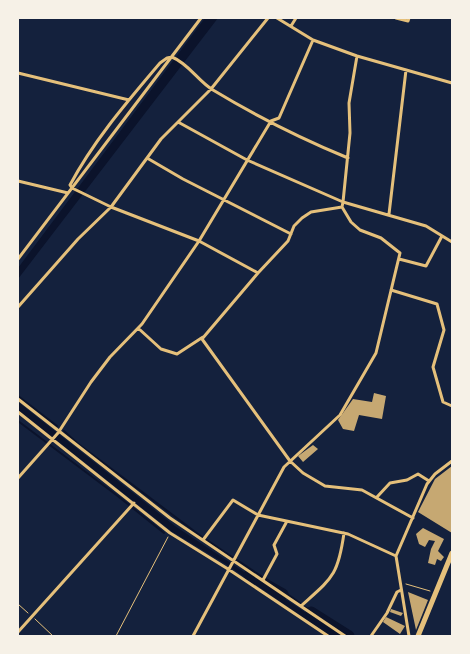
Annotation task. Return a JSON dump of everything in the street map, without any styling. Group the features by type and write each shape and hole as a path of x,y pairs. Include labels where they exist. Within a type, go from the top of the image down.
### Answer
{"highway":[{"path":"418,636 452,554"}],"street":[{"path":"18,259 201,18"},
{"path":"18,307 78,239 111,207 161,139 212,89 268,18"},
{"path":"278,18 313,40 357,56 452,83"},
{"path":"291,26 296,18"},
{"path":"396,18 408,21 409,18"},
{"path":"18,478 59,432 105,363 138,328 199,241 271,121 279,118 313,40"},
{"path":"193,636 284,467 340,415 376,353 400,253 381,238 360,230 351,222 342,207 350,134 349,103 357,56"},
{"path":"72,188 70,185 83,161 129,100 160,63 167,58 172,57 184,64 212,89 271,121 348,158"},
{"path":"389,214 406,70"},
{"path":"18,73 129,100"},
{"path":"178,122 247,160 343,202 389,214 426,226 452,242"},
{"path":"147,158 224,200 291,234"},
{"path":"18,181 68,193"},
{"path":"72,188 111,207 199,241 258,273"},
{"path":"138,328 161,349 178,354 203,337 258,273 288,241 294,226 302,218 311,212 342,207"},
{"path":"399,259 426,266 442,236"},
{"path":"391,290 437,304 444,330 433,367 443,402 452,406"},
{"path":"203,337 202,339 290,461 303,473 325,486 362,490 413,518"},
{"path":"18,399 170,518 345,636"},
{"path":"18,412 170,533 228,569 328,636"},
{"path":"409,636 396,556 429,481 452,461"},
{"path":"377,497 390,483 407,480 418,474 429,481"},
{"path":"203,540 233,500 258,515 286,523 315,526 344,533 396,556"},
{"path":"18,632 134,503"},
{"path":"263,580 277,554 274,545 286,523"},
{"path":"301,606 326,584 335,572 340,556 344,533"},
{"path":"371,636 387,613 397,592 401,590"}],"path":[{"path":"116,636 170,533"},
{"path":"400,582 436,594"},
{"path":"18,604 53,636"}],"water":[{"path":"205,18 218,18 18,279 18,268"},
{"path":"18,402 175,526 341,636 330,636 227,565 171,531 18,410"}],"building":[{"path":"374,393 386,396 382,419 359,415 354,431 343,429 338,420 353,399 372,402"},
{"path":"313,445 318,449 303,462 298,456"},
{"path":"452,466 452,533 418,512 435,479"},
{"path":"423,528 444,539 438,551 444,557 441,561 437,559 435,565 428,563 431,549 435,541 429,540 425,547 419,544 416,534"},
{"path":"408,592 428,600 416,630"},
{"path":"391,609 403,613 401,616 390,612"},
{"path":"386,617 405,626 400,634 383,622"}],"waterway":[{"path":"18,396 57,426"},
{"path":"18,421 164,533"},
{"path":"64,431 77,443 202,537"},
{"path":"207,540 232,557"},
{"path":"237,560 261,576"},
{"path":"249,575 283,594"},
{"path":"266,579 300,603"},
{"path":"305,607 312,612"},
{"path":"311,612 349,636"}]}
